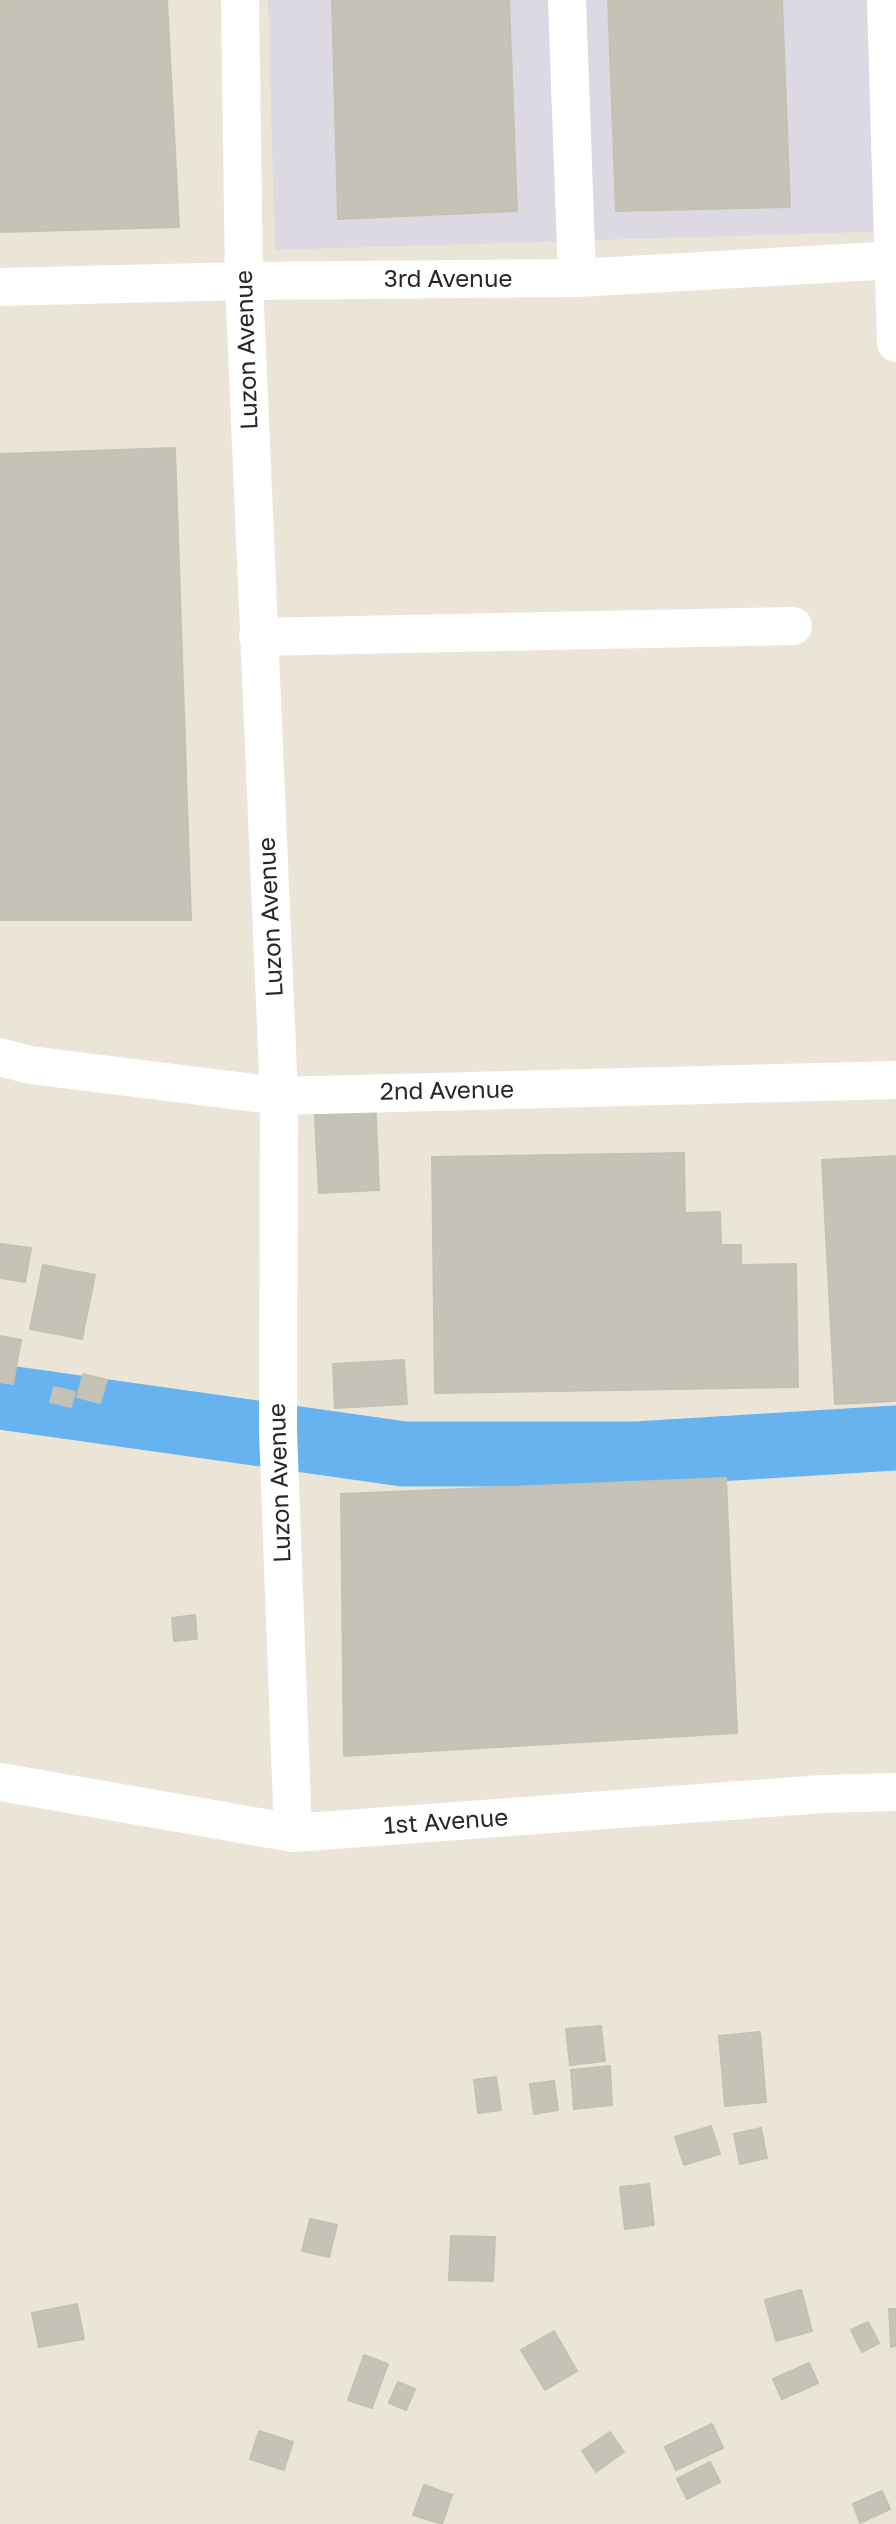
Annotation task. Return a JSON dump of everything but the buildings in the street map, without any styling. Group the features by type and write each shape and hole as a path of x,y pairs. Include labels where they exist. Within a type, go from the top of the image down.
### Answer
{"street":[{"name":"Luzon Avenue","path":"240,0 244,281 279,1096 279,1485 293,1833"},
{"path":"567,0 577,278"},
{"path":"886,0 896,343"},
{"name":"3rd Avenue","path":"0,287 244,281 577,278 894,260"},
{"path":"258,637 793,626"},
{"name":"2nd Avenue","path":"0,1058 30,1065 279,1096 896,1080"},
{"name":"1st Avenue","path":"0,1782 293,1833 795,1796 896,1792"}],"shaded area":[{"path":"268,0 896,0 896,231 275,250"}],"waterway":[{"path":"0,1397 404,1454 637,1454 896,1438"}]}
